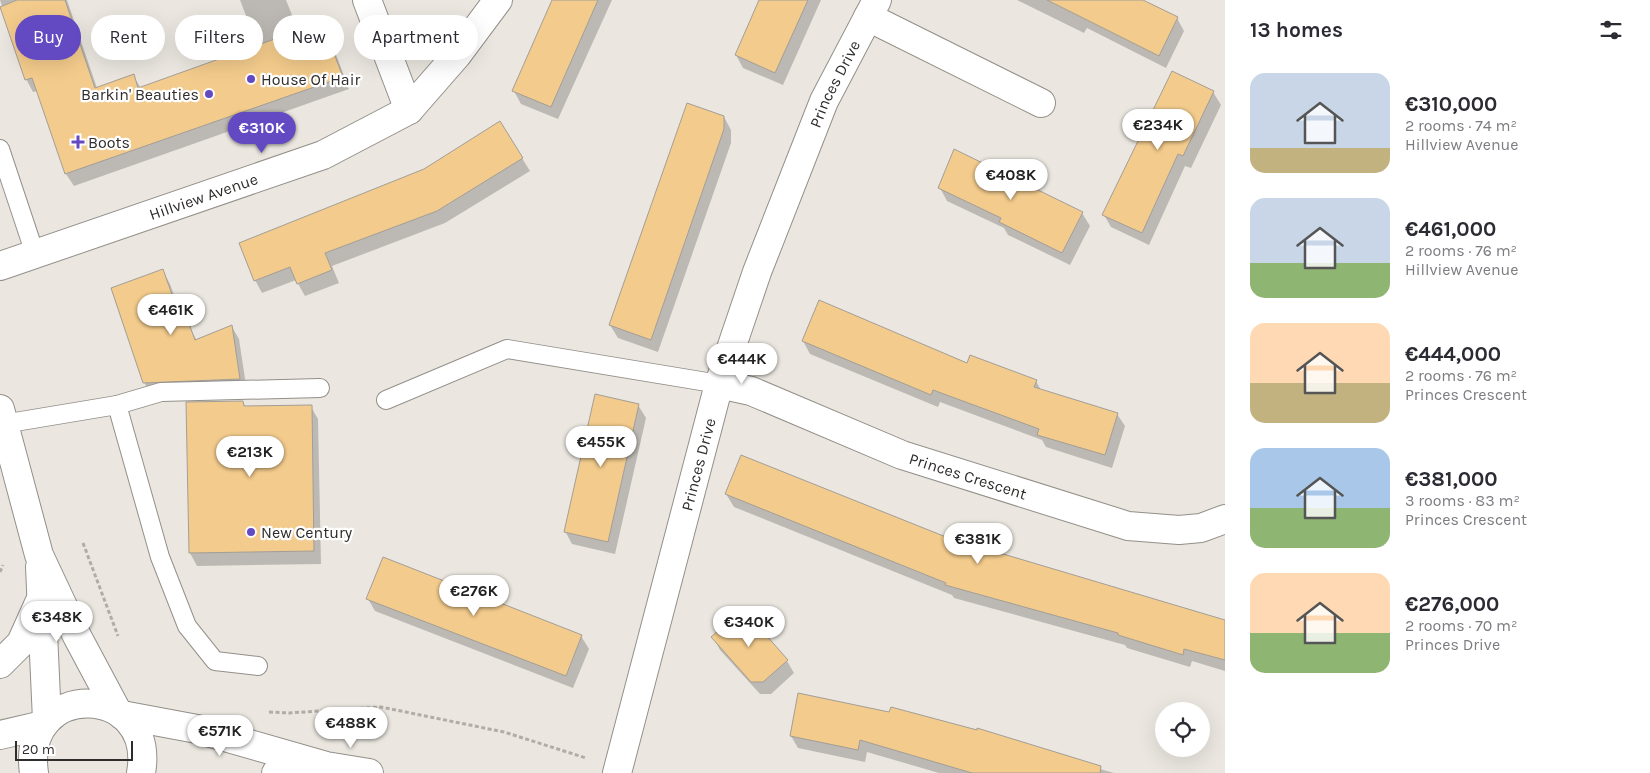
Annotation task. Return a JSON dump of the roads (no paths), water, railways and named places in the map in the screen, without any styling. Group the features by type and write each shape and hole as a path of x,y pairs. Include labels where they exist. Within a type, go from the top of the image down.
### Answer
{"street":[{"path":"367,0 409,110"},
{"name":"Hillview Avenue","path":"0,266 323,155 409,110 457,54 498,0"},
{"path":"873,9 1041,103"},
{"name":"Princes Drive","path":"618,770 720,384 757,272 824,101 873,9"},
{"name":"Princes Crescent","path":"720,384 751,391 902,456 1128,526 1178,530 1201,528 1225,519"},
{"path":"2,416 39,555 77,636 119,713 134,727 141,742 143,760 141,773"},
{"path":"39,555 45,723"},
{"path":"0,664 21,643 40,601"},
{"path":"34,773 33,749 45,723 58,711 88,702 119,713 197,729 326,766 369,773"},
{"path":"0,735 45,723"},
{"path":"276,773 326,766"}],"lane":[{"path":"0,149 35,254"},
{"path":"386,400 507,349 720,384"},
{"path":"2,416 117,405 161,392 320,388"},
{"path":"117,405 160,557 187,626 216,660 258,666"}],"place":[{"name":"House Of Hair","path":"251,79"},
{"name":"Barkin' Beauties","path":"209,94"},
{"name":"Boots","path":"78,142"},
{"name":"New Century","path":"251,532"}]}
